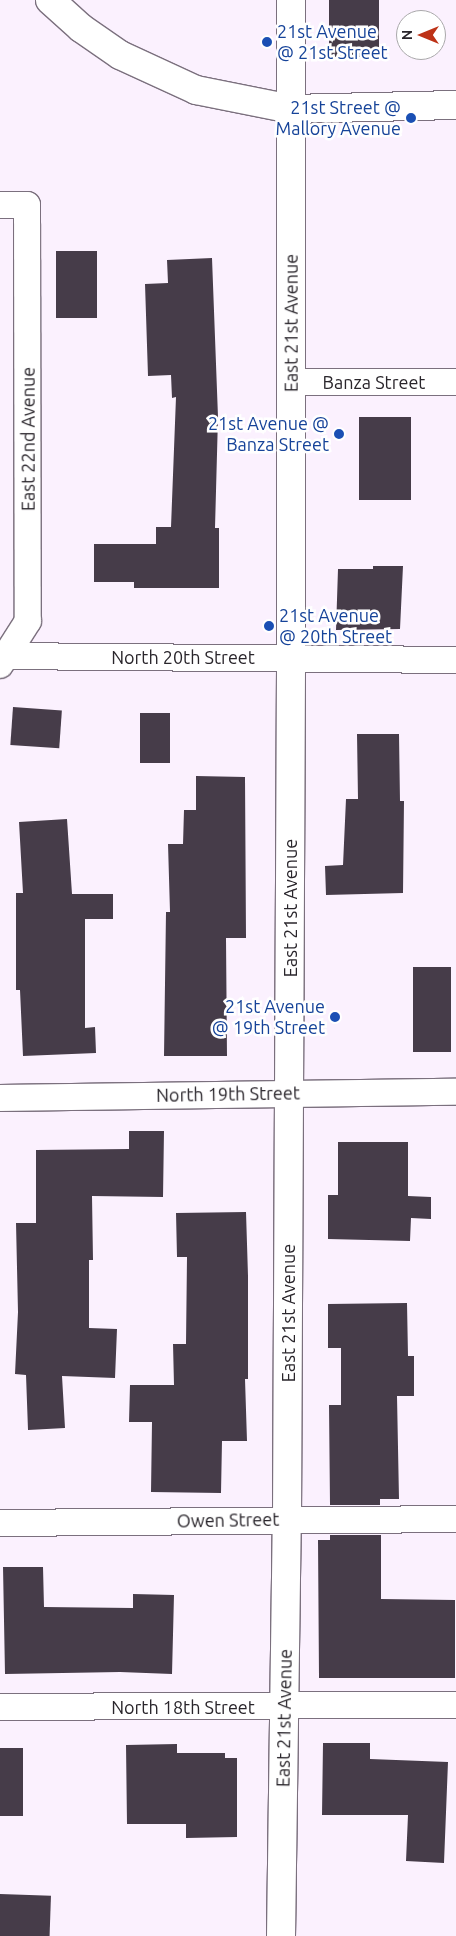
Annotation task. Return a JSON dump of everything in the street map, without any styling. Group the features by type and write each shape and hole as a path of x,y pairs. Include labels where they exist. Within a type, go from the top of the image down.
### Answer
{"street":[{"path":"50,0 81,28 120,55 196,90 291,109 456,105"},
{"name":"East 21st Avenue","path":"281,1936 287,1519 291,658 291,0"},
{"name":"East 22nd Avenue","path":"0,205 27,205 28,621 2,659"},
{"name":"Banza Street","path":"291,382 456,382"},
{"name":"North 20th Street","path":"2,659 291,658 456,660"},
{"name":"North 19th Street","path":"0,1098 456,1092"},
{"name":"Owen Street","path":"0,1523 456,1519"},
{"name":"North 18th Street","path":"0,1707 456,1706"}],"building":[{"path":"329,0 379,0 379,57 329,57"},
{"path":"56,251 97,251 97,318 56,318"},
{"path":"212,258 218,417 215,528 219,528 219,588 134,588 134,582 94,582 94,544 156,544 156,527 171,527 176,397 172,398 171,375 148,376 145,284 168,283 167,260"},
{"path":"359,417 411,417 411,500 359,500"},
{"path":"373,566 403,566 400,629 336,630 338,569 373,569"},
{"path":"13,707 62,710 59,748 10,745"},
{"path":"140,713 170,713 170,763 140,763"},
{"path":"357,734 399,734 400,801 404,801 403,893 326,895 325,866 343,865 346,799 358,799"},
{"path":"196,776 245,777 246,938 226,938 227,1056 164,1056 166,912 170,912 168,844 183,844 184,810 196,810"},
{"path":"67,819 72,894 113,894 113,919 85,919 85,1028 95,1027 96,1053 23,1056 20,990 16,990 16,893 23,893 19,822"},
{"path":"413,967 451,967 451,1052 413,1052"},
{"path":"129,1131 164,1131 163,1197 92,1196 93,1260 89,1260 89,1328 117,1329 115,1378 62,1376 65,1428 28,1430 26,1375 15,1374 18,1312 16,1223 36,1223 36,1150 129,1149"},
{"path":"338,1142 408,1142 408,1196 431,1197 431,1219 411,1218 410,1241 328,1239 328,1195 338,1195"},
{"path":"246,1212 248,1379 245,1379 247,1441 222,1441 221,1493 151,1492 152,1422 129,1422 130,1385 174,1385 173,1344 186,1344 187,1257 177,1257 176,1213"},
{"path":"407,1303 408,1356 414,1356 414,1396 397,1396 399,1499 380,1499 380,1505 330,1505 329,1405 341,1405 341,1348 328,1348 328,1304"},
{"path":"330,1535 381,1535 381,1599 455,1600 455,1678 319,1678 318,1540 330,1540"},
{"path":"3,1567 43,1567 44,1607 133,1608 133,1594 174,1595 172,1674 120,1672 5,1674"},
{"path":"323,1743 370,1743 370,1759 448,1762 444,1863 406,1861 408,1815 322,1815"},
{"path":"177,1744 177,1753 225,1753 225,1758 237,1758 237,1837 186,1838 186,1824 127,1824 126,1745"},
{"path":"0,1748 23,1748 23,1816 0,1816"},
{"path":"0,1894 51,1896 50,1936 0,1936"}],"place":[{"name":"21st Avenue @ 21st Street","path":"267,42"},
{"name":"21st Street @ Mallory Avenue","path":"411,118"},
{"name":"21st Avenue @ Banza Street","path":"339,434"},
{"name":"21st Avenue @ 20th Street","path":"269,626"},
{"name":"21st Avenue @ 19th Street","path":"335,1017"}]}
